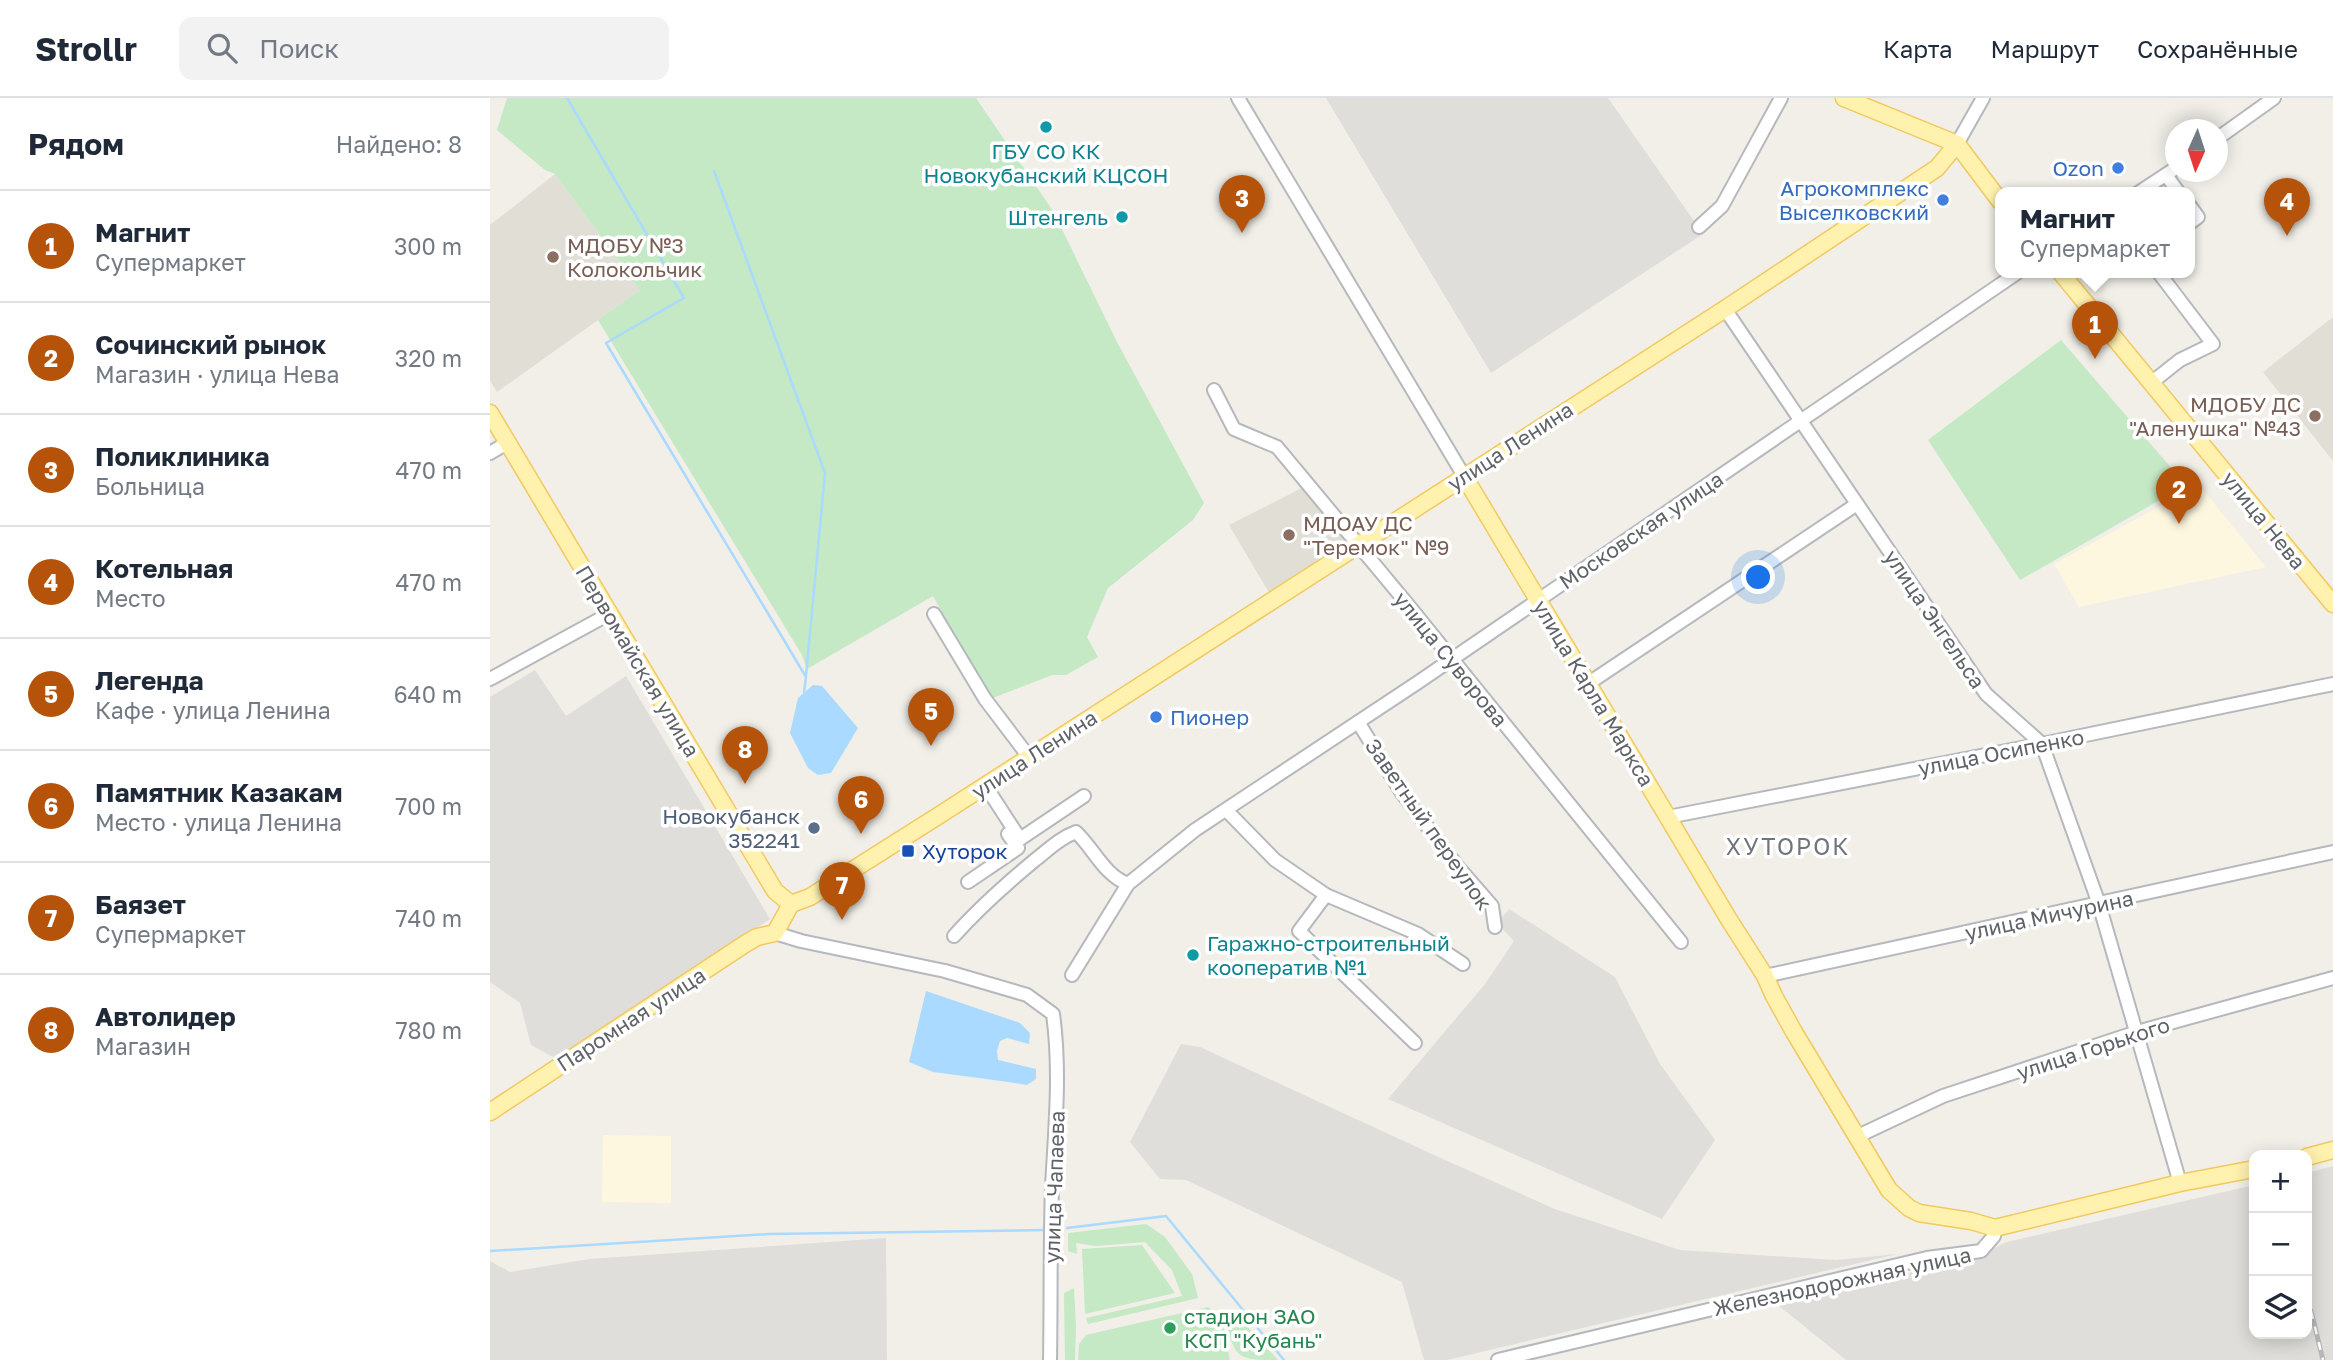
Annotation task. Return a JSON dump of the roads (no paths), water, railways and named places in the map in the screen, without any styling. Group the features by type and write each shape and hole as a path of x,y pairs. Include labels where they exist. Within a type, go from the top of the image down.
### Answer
{"main road":[{"path":"1844,98 1957,144 1995,194"},
{"name":"улица Ленина","path":"791,904 810,898 1725,309 1937,168 1957,144"},
{"name":"улица Нева","path":"2065,278 2333,604"},
{"name":"Первомайская улица","path":"490,413 775,891 791,904"},
{"name":"улица Карла Маркса","path":"1464,476 1765,976 1794,1032 1889,1190 1909,1208 1919,1213 1971,1221 1995,1228"},
{"path":"775,933 791,904"},
{"name":"Паромная улица","path":"490,1112 745,944 757,937 775,933"},
{"path":"2312,1156 2333,1150"},
{"name":"Железнодорожная улица","path":"1995,1228 2180,1183 2249,1170"}],"street":[{"name":"улица Карла Маркса","path":"1238,98 1464,476"},
{"path":"1699,227 1722,206 1781,98"},
{"name":"улица Ленина","path":"1957,144 1983,98"},
{"path":"2228,130 2274,98"},
{"path":"2147,187 2165,175"},
{"name":"Московская улица","path":"1072,975 1128,884 1195,830 1801,422 2010,278"},
{"path":"2151,383 2180,360 2213,344 2164,278"},
{"name":"улица Энгельса","path":"1725,309 1986,694 2042,744 2099,904 2180,1183"},
{"name":"улица Суворова","path":"1213,390 1234,429 1277,447 1360,545 1681,942"},
{"path":"490,453 507,443"},
{"path":"1589,683 1857,504"},
{"path":"490,679 609,614"},
{"path":"934,614 985,699 1029,757"},
{"name":"улица Осипенко","path":"1668,817 2333,684"},
{"name":"Заветный переулок","path":"1358,722 1402,793 1458,867 1492,906 1495,927"},
{"path":"982,787 1020,839 1084,796"},
{"path":"968,882 1018,849 982,787"},
{"path":"1226,810 1275,860 1326,895 1418,934 1463,964"},
{"path":"954,936 982,905 1021,871 1063,837 1076,832 1090,845 1099,861 1117,880 1128,884"},
{"name":"улица Мичурина","path":"1765,976 2333,852"},
{"path":"1326,895 1299,931 1415,1043"},
{"name":"улица Чапаева","path":"775,933 801,941 945,971 1027,995 1053,1014 1057,1071 1050,1360"},
{"name":"улица Горького","path":"1858,1136 1943,1096 2137,1032 2333,978"},
{"name":"Железнодорожная улица","path":"1498,1360 1927,1258 1981,1251 1994,1236 1995,1228"}],"water":[{"path":"813,685 822,686 858,728 831,773 818,775 808,768 790,733 798,698"},
{"path":"926,991 1020,1023 1030,1033 1029,1044 1007,1038 1000,1041 998,1060 1036,1069 1036,1079 1027,1085 933,1072 909,1062"}],"waterway":[{"path":"567,98 684,298 606,343 806,677 804,692"},
{"path":"714,171 825,473 806,675"},
{"path":"1067,1228 1166,1216 1284,1360"},
{"path":"490,1251 769,1234 1045,1230"}],"railway":[{"path":"2312,1315 2323,1360"}],"place":[{"name":"ГБУ СО КК Новокубанский КЦСОН","path":"1046,127"},
{"name":"Ozon","path":"2118,168"},
{"name":"Агрокомплекс Выселковский","path":"1943,200"},
{"name":"Штенгель","path":"1122,217"},
{"name":"Поликлиника","path":"1242,233"},
{"name":"Котельная","path":"2287,236"},
{"name":"МДОБУ №3 Колокольчик","path":"553,257"},
{"name":"Магнит","path":"2095,359"},
{"name":"МДОБУ ДС \"Аленушка\" №43","path":"2315,416"},
{"name":"Сочинский рынок","path":"2179,524"},
{"name":"МДОАУ ДС \"Теремок\" №9","path":"1289,535"},
{"name":"Пионер","path":"1156,717"},
{"name":"Легенда","path":"931,746"},
{"name":"Автолидер","path":"745,784"},
{"name":"Новокубанск 352241","path":"814,828"},
{"name":"Памятник Казакам","path":"861,834"},
{"name":"Хуторок","path":"908,851"},
{"name":"Баязет","path":"842,920"},
{"name":"Гаражно-строительный кооператив №1","path":"1193,955"},
{"name":"стадион ЗАО КСП \"Кубань\"","path":"1170,1328"}],"district":[{"name":"ХУТОРОК","path":"1788,846"}]}
